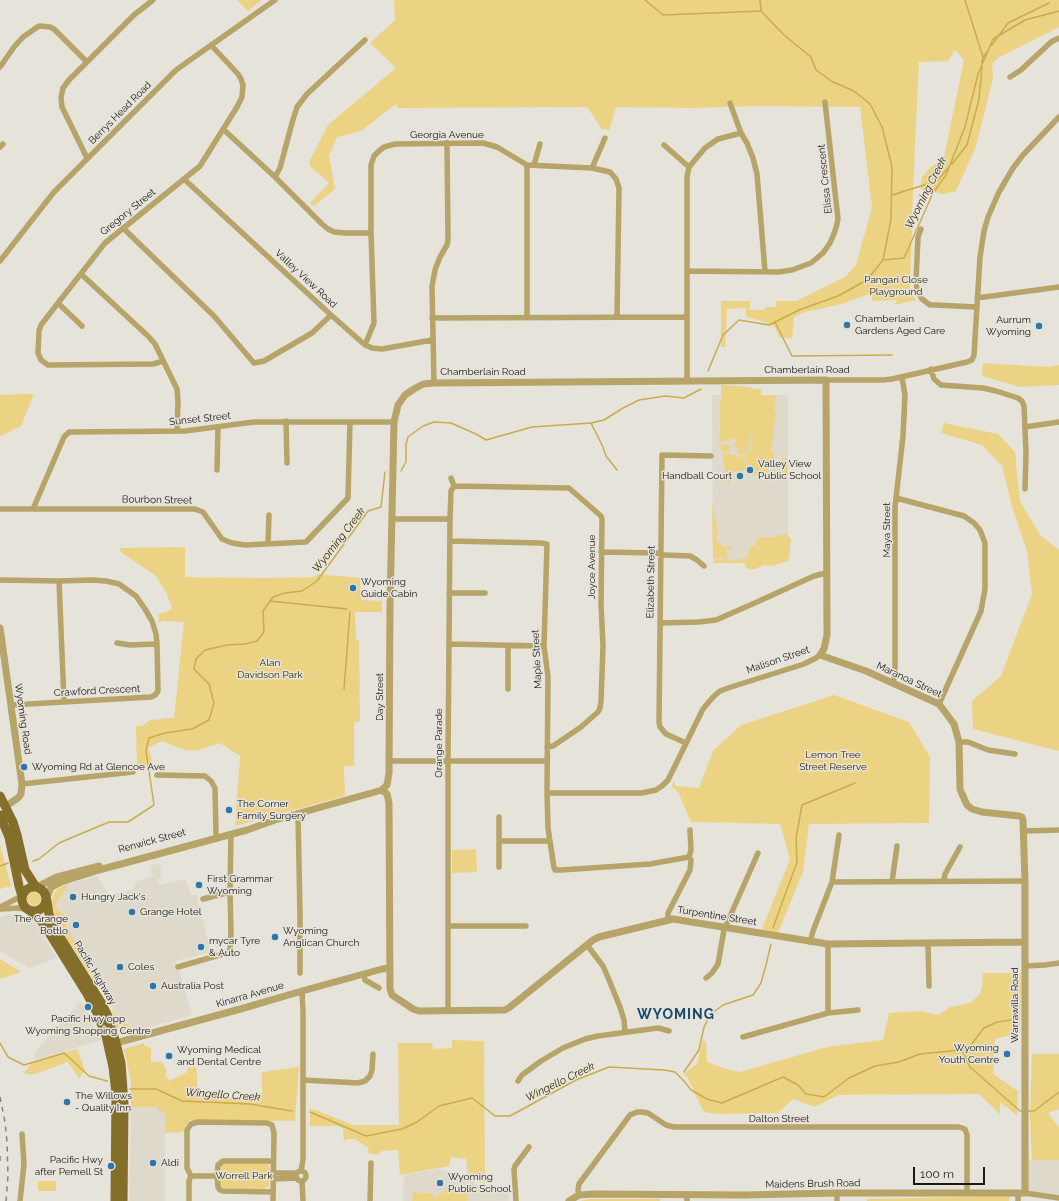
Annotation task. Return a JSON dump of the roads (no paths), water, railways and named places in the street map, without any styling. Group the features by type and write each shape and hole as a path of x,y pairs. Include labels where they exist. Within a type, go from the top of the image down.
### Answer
{"main road":[{"path":"0,796 6,806 17,835 25,870 36,887 44,892 47,900 44,907 36,912 29,910 23,904 8,833 0,815"},
{"path":"6,806 4,811 8,826 8,833"},
{"path":"22,896 28,888 36,887"},
{"name":"Pacific Highway","path":"47,900 49,914 55,929 102,1004 107,1014 116,1043 121,1063 124,1104 123,1201"},
{"name":"Pacific Highway","path":"29,910 40,919 46,927 93,1003 104,1029 113,1067 116,1092 115,1201"},
{"path":"116,1043 114,1047 117,1073 116,1092"}],"street":[{"path":"87,158 64,114 61,98 63,88 134,15 153,0"},
{"name":"Berrys Head Road","path":"0,261 54,192 176,70 275,0"},
{"path":"0,67 23,37 39,26 54,29 87,62"},
{"path":"1010,77 1021,70 1051,42 1059,38"},
{"path":"275,177 280,168 297,107 307,94 365,40"},
{"name":"Gregory Street","path":"163,361 153,364 53,365 45,363 39,357 39,331 41,325 111,236 200,166 240,102 243,85 238,74 210,45"},
{"name":"Elissa Crescent","path":"687,271 792,270 811,263 819,257 830,243 836,228 837,212 825,102"},
{"path":"730,103 741,133 753,158 757,174 765,271"},
{"name":"Chamberlain Road","path":"394,422 398,405 405,396 418,386 434,383 883,380 902,377 972,360 974,355 980,257 984,230 999,192 1013,168 1022,155 1059,117"},
{"path":"223,129 328,229 345,234 372,233"},
{"path":"687,381 687,177 689,167 705,148 718,139 741,133"},
{"path":"592,168 605,138"},
{"name":"Georgia Avenue","path":"365,345 374,323 371,165 377,153 384,148 395,144 476,142 497,147 527,165"},
{"path":"434,383 432,286 433,277 440,257 446,249 448,240 447,143"},
{"path":"534,165 540,144"},
{"path":"664,145 689,167"},
{"path":"527,317 527,165 534,165 592,168 610,172 618,182 617,317"},
{"name":"Valley View Road","path":"184,178 365,345"},
{"path":"123,228 214,316 254,363 264,361 312,333 331,315"},
{"path":"921,229 918,237 916,286 919,295 930,305 976,307"},
{"path":"81,274 151,340 177,389 177,431"},
{"path":"977,298 1059,287"},
{"path":"58,303 82,326"},
{"path":"432,318 686,317"},
{"path":"365,345 372,348 382,349 432,340"},
{"path":"931,370 934,379 941,385 983,388 1007,394 1022,401 1024,406 1025,427 1025,489"},
{"name":"Maya Street","path":"893,683 895,674 896,498 903,436 905,392 902,377"},
{"name":"Malison Street","path":"547,793 642,793 656,790 668,780 703,709 720,691 810,661 820,654 826,642 827,635 826,380"},
{"path":"286,421 287,463"},
{"name":"Sunset Street","path":"33,509 67,433 177,431 254,422 394,422"},
{"name":"Bourbon Street","path":"0,509 195,508 203,512 222,539 232,543 245,545 306,542 348,498 350,422"},
{"name":"Day Street","path":"382,790 387,785 389,780 390,761 390,604 394,422"},
{"path":"1025,427 1059,422"},
{"path":"217,470 218,427"},
{"name":"Elizabeth Street","path":"686,743 666,734 660,727 659,722 662,455 711,456"},
{"path":"451,478 454,486"},
{"name":"Orange Parade","path":"448,1011 449,593 451,490 454,486"},
{"name":"Joyce Avenue","path":"454,486 569,488 601,516 601,604 603,646 600,708 593,717 581,727 553,746 547,747"},
{"path":"896,498 964,516 974,522 980,530 985,543 985,589 981,611 942,699 938,704"},
{"path":"268,544 269,516"},
{"path":"392,519 450,519"},
{"name":"Maple Street","path":"450,541 546,544 544,646 548,677 547,793 549,841 555,870 650,864 689,857"},
{"path":"601,552 657,553 690,556 704,566"},
{"path":"660,622 699,622 716,620 814,576 826,573"},
{"name":"Crawford Crescent","path":"0,580 92,580 119,584 136,596 145,609 154,628 157,644 158,691 155,695 146,698 64,701 11,705"},
{"path":"59,581 64,701"},
{"path":"449,593 485,593"},
{"name":"Wyoming Road","path":"0,628 22,784"},
{"path":"117,643 130,645 157,644"},
{"path":"449,644 544,646"},
{"path":"508,646 508,689"},
{"name":"Maranoa Street","path":"820,654 866,671 938,704 954,724 959,742 960,789 967,805 972,809 982,812 1016,815 1022,818"},
{"path":"959,742 972,743 988,750 1015,754"},
{"path":"390,761 547,761"},
{"path":"6,806 18,798 21,794 22,784 133,772"},
{"path":"157,774 205,776 211,781 216,788 216,836"},
{"path":"382,790 387,794 389,803 390,968"},
{"name":"Renwick Street","path":"47,900 50,889 55,884 98,870 152,856 231,832 251,824 275,820 382,790"},
{"path":"298,813 300,973"},
{"path":"499,867 500,817"},
{"name":"Warrawilla Road","path":"1021,1193 1025,1117 1025,881 1024,831 1022,818"},
{"path":"668,920 668,913 690,873 690,830"},
{"path":"1024,831 1059,830"},
{"path":"178,967 223,954 230,950 231,832"},
{"path":"810,942 832,882 839,835"},
{"name":"Renwick Street","path":"36,887 68,874 185,842 216,836"},
{"path":"500,841 549,841"},
{"path":"107,863 124,861 145,855 152,856 159,851 185,842"},
{"path":"892,882 897,846"},
{"path":"944,881 944,874 960,847"},
{"path":"706,978 712,973 718,964 725,927 758,853"},
{"path":"68,874 86,871 89,874"},
{"path":"832,882 1025,881"},
{"path":"203,899 230,892"},
{"path":"0,908 22,896"},
{"path":"0,908 19,908 29,910"},
{"name":"Turpentine Street","path":"390,968 390,989 392,995 413,1009 419,1011 505,1010 587,945 599,938 668,920 677,919 828,944 1025,942"},
{"path":"448,926 526,926"},
{"path":"928,943 929,986"},
{"path":"828,944 828,1013"},
{"path":"587,945 603,966 607,975 620,1007 624,1020 625,1032"},
{"path":"1025,966 1059,963"},
{"name":"Kinarra Avenue","path":"116,1043 390,968"},
{"path":"364,974 364,980 379,988"},
{"path":"302,991 304,1080 303,1160 299,1176 303,1201"},
{"path":"743,1037 828,1013 858,1010"},
{"path":"518,1081 522,1075 541,1061 563,1048 585,1040 598,1036 658,1028 669,1031"},
{"path":"304,1080 358,1083 365,1081 370,1076 372,1070 373,1054"},
{"name":"Dalton Street","path":"579,1195 579,1184 630,1115 637,1112 648,1113 666,1125 682,1128 959,1127 965,1129 967,1135 967,1193"},
{"path":"189,1201 189,1181 191,1176 187,1168 187,1130 191,1124 198,1122 266,1123 272,1125 274,1133 273,1201"},
{"path":"20,1201 24,1164 22,1134"},
{"path":"516,1201 514,1169 530,1147"},
{"path":"272,1192 223,1191 218,1187 217,1176 218,1165 223,1161 273,1160"},
{"path":"370,1201 371,1163"},
{"path":"191,1176 217,1176"},
{"path":"273,1176 299,1176"},
{"path":"1018,1201 1021,1193"},
{"name":"Maidens Brush Road","path":"569,1201 579,1195 593,1194 687,1198 744,1198 1021,1193 1059,1198"}],"waterway":[{"path":"645,0 663,15 761,11"},
{"path":"760,0 761,10"},
{"path":"965,0 983,57 982,63"},
{"path":"991,46 1008,23 1049,3"},
{"path":"761,11 784,35 811,57 816,70 833,82 854,91 870,104 882,127 892,167 891,219 883,260"},
{"name":"Wyoming Creek","path":"708,371 723,335 739,320 769,325 799,310 838,296 867,280 883,260 904,258 933,193 946,175 965,127 978,74 993,39 1025,20 1059,11"},
{"name":"Wyoming Creek","path":"983,57 988,51"},
{"path":"952,164 967,145 979,99 982,67"},
{"path":"892,195 937,181 948,168"},
{"path":"775,322 792,356 892,355"},
{"name":"Wyoming Creek","path":"401,471 406,462 406,444 408,437 423,426 434,422 451,423 486,440 532,427 591,423 604,420 639,400 665,396 684,398 701,389"},
{"path":"591,423 606,456 617,470"},
{"name":"Wyoming Creek","path":"33,861 39,859 59,843 109,822 128,822 154,805 146,751 149,738 165,733 192,729 209,720 214,703 209,684 194,669 196,659 205,650 257,641 264,632 263,611 273,597 285,593 302,591 317,581 368,511 381,507 385,472"},
{"path":"270,601 347,609"},
{"path":"344,689 350,612"},
{"path":"773,928 797,862 796,838 802,805 855,783"},
{"name":"Wyoming Creek","path":"0,866 8,863"},
{"path":"684,1072 699,1050 704,1027 711,1014 723,1005 753,995 761,983 771,944"},
{"path":"962,1050 971,1045 984,1028 997,1022 1019,1019"},
{"name":"Wingello Creek","path":"0,1043 8,1057 24,1065 64,1053 89,1076 107,1081"},
{"name":"Wingello Creek","path":"310,1112 366,1136 402,1129 417,1122 439,1106 472,1098 495,1116 510,1116 576,1080 609,1067 675,1072 691,1090 707,1099 722,1103 783,1077 798,1085 806,1094 824,1097 849,1078 875,1066 899,1062 920,1054 962,1050 970,1067 1020,1111 1023,1111"},
{"name":"Wingello Creek","path":"130,1089 156,1089 182,1101 250,1104 292,1111"},
{"name":"Wingello Creek","path":"1027,1111 1034,1111 1059,1092"}],"railway":[{"path":"0,1097 7,1142 8,1176 6,1201"},
{"path":"0,1156 0,1163"}],"place":[{"name":"Chamberlain Gardens Aged Care","path":"847,325"},
{"name":"Aurrum Wyoming","path":"1039,326"},
{"name":"Valley View Public School","path":"750,470"},
{"name":"Handball Court","path":"740,476"},
{"name":"Wyoming Guide Cabin","path":"353,588"},
{"name":"Wyoming Rd at Glencoe Ave","path":"24,767"},
{"name":"The Corner Family Surgery","path":"229,810"},
{"name":"First Grammar Wyoming","path":"199,885"},
{"name":"Hungry Jack's","path":"73,897"},
{"name":"Grange Hotel","path":"132,912"},
{"name":"The Grange Bottlo","path":"76,925"},
{"name":"Wyoming Anglican Church","path":"275,937"},
{"name":"mycar Tyre & Auto","path":"201,947"},
{"name":"Coles","path":"120,967"},
{"name":"Australia Post","path":"153,986"},
{"name":"Pacific Hwy opp Wyoming Shopping Centre","path":"88,1007"},
{"name":"Wyoming Youth Centre","path":"1007,1054"},
{"name":"Wyoming Medical and Dental Centre","path":"169,1056"},
{"name":"The Willows - Quality Inn","path":"67,1102"},
{"name":"Aldi","path":"153,1163"},
{"name":"Pacific Hwy after Pemell St","path":"111,1166"},
{"name":"Wyoming Public School","path":"440,1183"}],"district":[{"name":"WYOMING","path":"676,1015"}],"park label":[{"name":"Pangari Close Playground","path":"896,286"},
{"name":"Alan Davidson Park","path":"270,668"},
{"name":"Lemon Tree Street Reserve","path":"833,760"},
{"name":"Worrell Park","path":"244,1176"}]}
